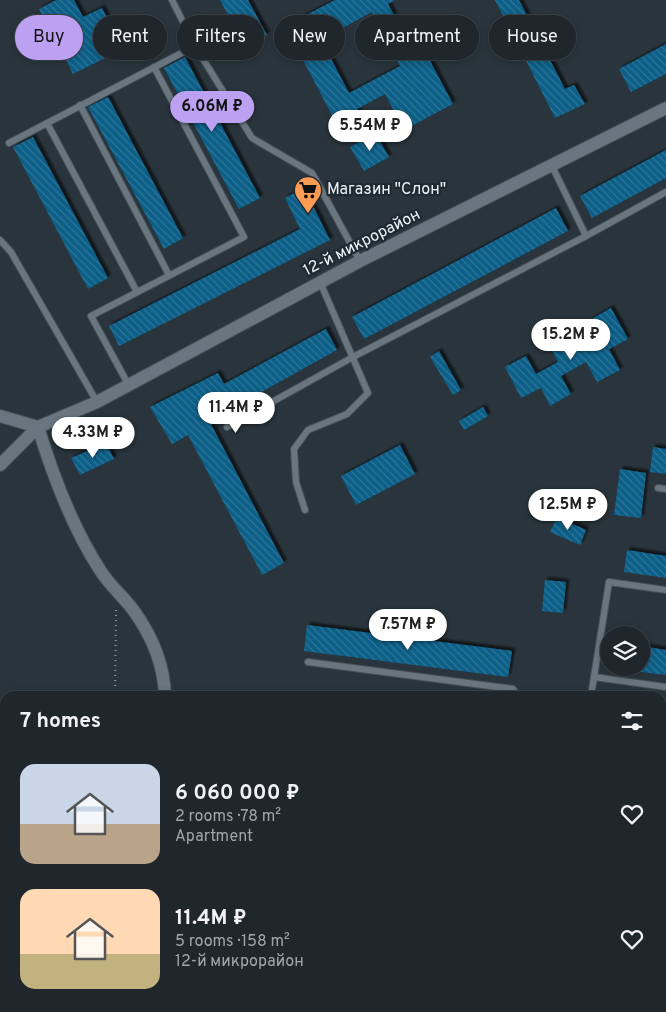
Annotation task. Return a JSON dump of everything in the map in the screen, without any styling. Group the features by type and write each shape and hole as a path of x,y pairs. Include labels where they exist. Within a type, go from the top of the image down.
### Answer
{"street":[{"name":"12-й микрорайон","path":"38,427 97,402 360,261 666,108"},
{"path":"0,416 38,427"},
{"path":"0,465 38,427"},
{"path":"38,427 49,464 84,542 101,572 135,612 157,654 165,682 165,691"}],"lane":[{"path":"172,0 180,15"},
{"path":"8,143 177,55"},
{"path":"204,60 252,138 312,173 360,261"},
{"path":"128,384 91,316 244,237 154,67"},
{"path":"80,106 169,275"},
{"path":"47,123 137,292"},
{"path":"552,166 586,236"},
{"path":"227,427 353,357 586,236 666,192"},
{"path":"0,240 12,252 97,402"},
{"path":"305,510 296,482 294,450 308,430 347,414 368,393 320,282"},
{"path":"658,488 666,489"},
{"path":"592,691 609,582 666,590"},
{"path":"308,662 513,689 514,691"},
{"path":"594,677 666,687"}],"path":[{"path":"115,691 117,591"}],"building":[{"path":"56,0 74,0 82,15 42,15 39,9"},
{"path":"220,0 248,0 256,15 228,15"},
{"path":"335,0 395,0 388,4 394,15 374,15 372,12 367,15 355,15 355,21 345,27 345,15 306,15"},
{"path":"495,0 519,0 527,15 503,15"},
{"path":"102,8 106,15 93,15 93,60 101,60 73,74 66,60 83,60 83,17"},
{"path":"666,44 666,74 631,92 619,69"},
{"path":"179,60 187,60 260,198 239,209 164,68"},
{"path":"303,60 332,60 349,93 400,66 397,60 430,60 453,104 404,130 385,94 357,109 366,126 344,138"},
{"path":"526,60 550,60 565,89 574,85 585,104 555,118"},
{"path":"108,97 183,238 164,249 88,107"},
{"path":"375,133 389,157 364,171 350,147"},
{"path":"33,137 108,278 88,289 13,147"},
{"path":"666,150 666,178 592,218 580,196"},
{"path":"304,188 330,240 119,346 109,326 300,229 285,198"},
{"path":"556,208 568,231 364,339 352,317"},
{"path":"611,308 628,339 609,349 620,370 597,382 586,362 561,376 571,394 550,406 541,388 521,398 505,367 526,356 536,374 558,362 548,343 569,332 579,350 600,339 590,320"},
{"path":"326,329 337,350 236,406 230,395 203,409 284,563 262,575 188,435 172,444 150,407 218,373 224,384"},
{"path":"439,351 461,390 453,395 430,357"},
{"path":"483,407 488,416 464,430 459,421"},
{"path":"106,443 114,459 80,475 71,458"},
{"path":"400,445 415,474 356,505 341,476"},
{"path":"653,447 666,449 666,474 650,472"},
{"path":"620,469 646,473 641,518 614,515"},
{"path":"557,517 586,530 580,545 550,532"},
{"path":"627,550 666,556 666,578 624,572"},
{"path":"545,580 566,582 563,613 542,611"},
{"path":"307,625 512,651 508,677 304,651"},
{"path":"650,647 666,650 666,675 650,673"}],"place":[{"name":"Магазин \"Слон\"","path":"308,214"}]}
